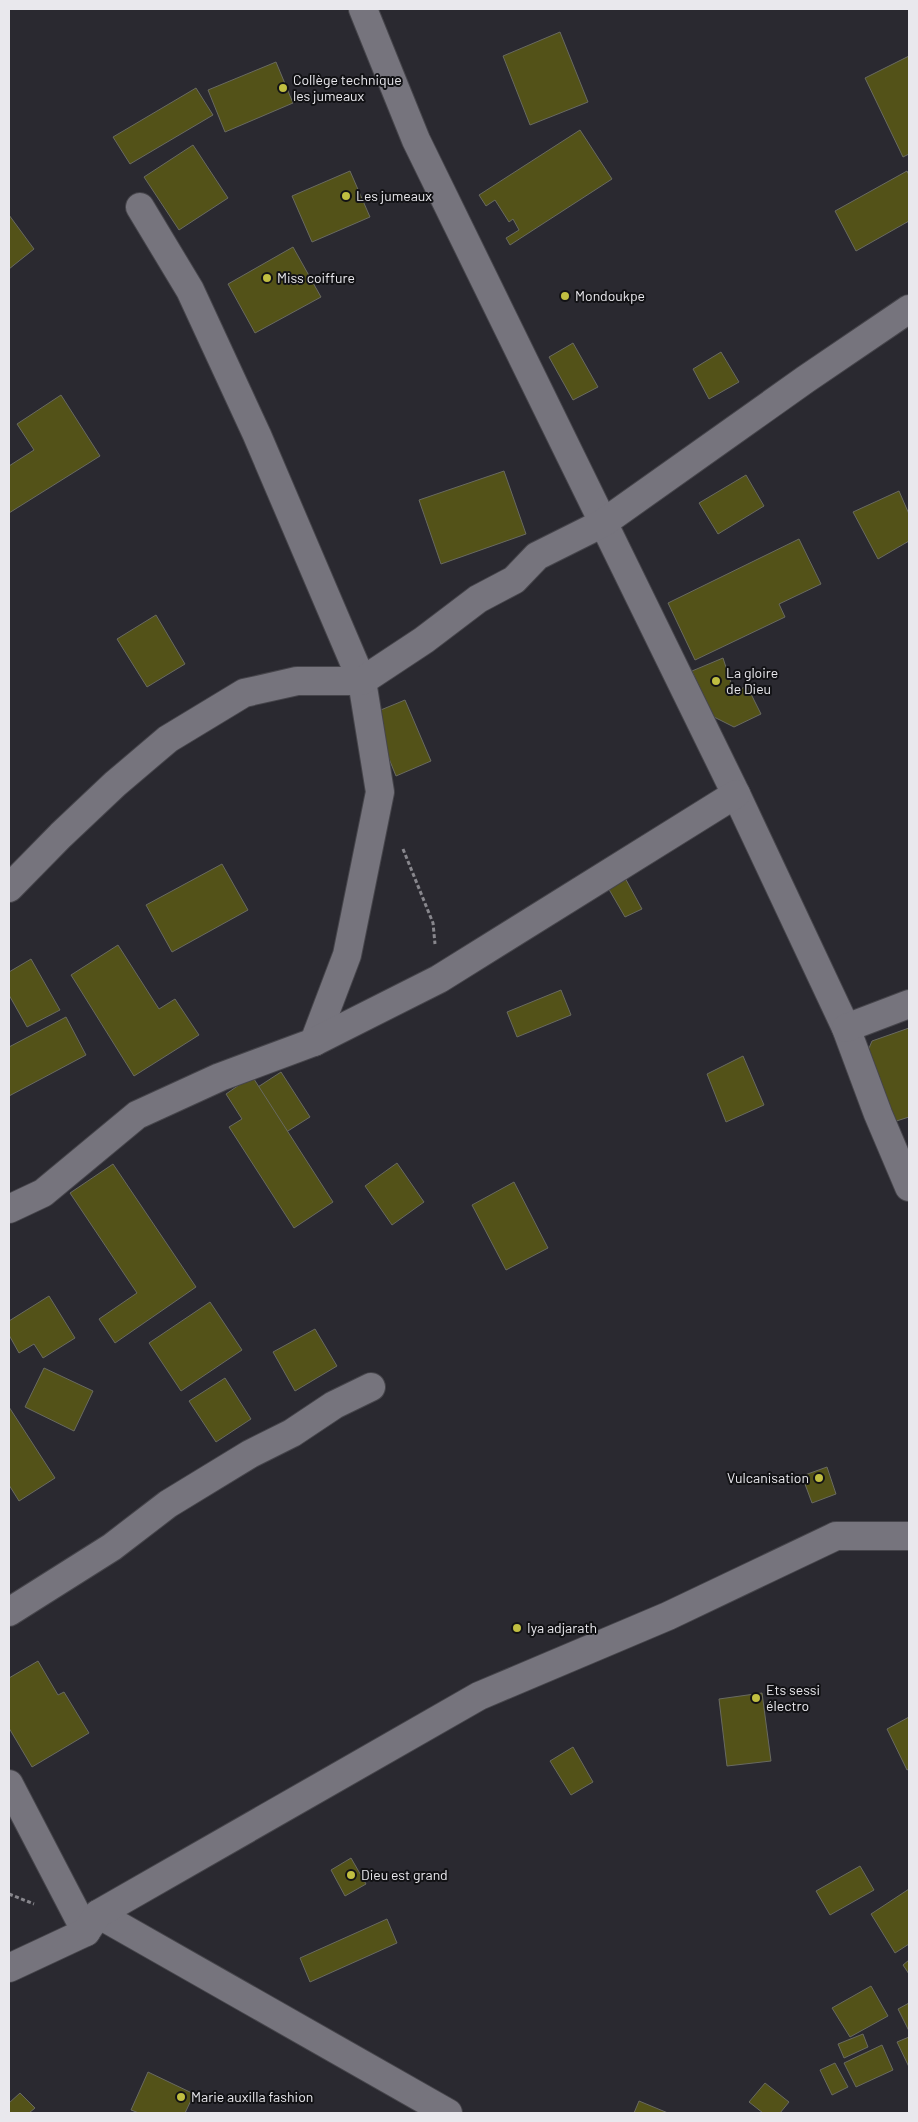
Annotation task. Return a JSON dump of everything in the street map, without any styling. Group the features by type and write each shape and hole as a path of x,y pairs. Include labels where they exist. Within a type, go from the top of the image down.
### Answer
{"street":[{"path":"363,9 416,140 736,794 846,1028 878,1114 909,1187"},
{"path":"140,207 194,299 257,435 362,681 380,792 347,955 314,1042"},
{"path":"9,888 115,784 168,739 244,693 297,681 362,681 424,640 478,599 514,580 537,556 603,523 806,379 909,309"},
{"path":"9,1209 43,1193 137,1116 220,1077 314,1042 438,979 736,794"},
{"path":"846,1028 909,1004"},
{"path":"9,1612 112,1547 168,1504 250,1454 292,1434 334,1405 371,1386"},
{"path":"9,1968 92,1923 479,1696 668,1616 836,1536 909,1536"},
{"path":"9,1784 92,1923 448,2113"}],"path":[{"path":"401,845 433,923 438,979"}],"building":[{"path":"560,32 588,102 530,125 503,56"},
{"path":"909,56 909,154 903,157 865,78"},
{"path":"276,62 293,103 225,132 208,90"},
{"path":"196,88 213,115 130,164 113,137"},
{"path":"580,130 612,179 510,245 506,238 519,230 513,219 509,222 495,200 486,206 479,195"},
{"path":"193,145 228,198 179,230 144,177"},
{"path":"350,171 370,217 312,242 292,196"},
{"path":"907,171 909,175 909,221 856,251 835,211"},
{"path":"9,215 34,249 9,269"},
{"path":"293,247 321,297 255,333 228,284"},
{"path":"573,343 598,387 573,400 549,357"},
{"path":"721,352 739,382 709,399 693,369"},
{"path":"61,395 100,456 9,513 9,466 34,450 17,424"},
{"path":"504,471 526,534 441,564 419,500"},
{"path":"746,475 764,506 718,534 699,503"},
{"path":"899,491 909,514 909,541 878,559 853,512"},
{"path":"799,539 821,584 779,604 785,617 695,660 668,603"},
{"path":"156,615 185,664 147,687 117,639"},
{"path":"723,658 734,692 747,686 761,714 734,727 710,715 692,671"},
{"path":"405,700 431,761 396,776 371,714"},
{"path":"222,864 248,910 172,952 146,905"},
{"path":"624,876 642,909 625,917 607,886"},
{"path":"118,945 159,1009 175,999 199,1035 134,1076 71,975"},
{"path":"31,959 60,1010 27,1027 9,995 9,972"},
{"path":"561,990 571,1015 517,1037 507,1012"},
{"path":"66,1017 86,1055 9,1096 9,1047"},
{"path":"909,1028 909,1117 890,1123 864,1060 872,1041"},
{"path":"743,1056 764,1105 726,1122 707,1074"},
{"path":"281,1072 310,1117 272,1141 244,1096"},
{"path":"252,1076 333,1202 294,1228 229,1127 242,1119 226,1094"},
{"path":"397,1163 424,1202 392,1225 365,1186"},
{"path":"113,1164 196,1287 115,1343 99,1319 137,1293 70,1193"},
{"path":"514,1182 548,1248 506,1270 472,1205"},
{"path":"49,1296 75,1338 43,1358 34,1344 19,1353 9,1335 9,1321"},
{"path":"210,1302 242,1350 181,1391 149,1343"},
{"path":"315,1329 337,1366 295,1391 273,1352"},
{"path":"44,1368 93,1391 74,1431 25,1407"},
{"path":"225,1378 251,1419 216,1442 189,1401"},
{"path":"9,1407 55,1478 19,1501 9,1485"},
{"path":"827,1467 836,1494 812,1503 802,1476"},
{"path":"38,1661 58,1695 64,1692 89,1733 32,1767 9,1728 9,1678"},
{"path":"762,1693 771,1761 727,1766 719,1699"},
{"path":"909,1717 909,1769 907,1770 887,1729"},
{"path":"573,1747 593,1782 571,1795 550,1761"},
{"path":"351,1858 366,1884 345,1896 331,1870"},
{"path":"860,1866 874,1890 830,1915 816,1891"},
{"path":"909,1889 909,1944 895,1953 871,1914"},
{"path":"387,1919 397,1943 310,1982 300,1958"},
{"path":"909,1960 909,1974 903,1965"},
{"path":"871,1986 888,2016 850,2037 832,2008"},
{"path":"909,2003 909,2031 898,2009"},
{"path":"863,2034 868,2047 844,2058 838,2044"},
{"path":"909,2037 909,2067 897,2042"},
{"path":"882,2045 893,2070 856,2087 844,2063"},
{"path":"835,2063 848,2087 832,2095 820,2070"},
{"path":"148,2072 194,2094 185,2113 139,2113 131,2110"},
{"path":"765,2083 789,2102 780,2113 763,2113 749,2102"},
{"path":"20,2093 35,2108 29,2113 9,2113 9,2103"},
{"path":"639,2101 668,2113 634,2113"}],"place":[{"name":"Collège technique les jumeaux","path":"283,88"},
{"name":"Les jumeaux","path":"346,196"},
{"name":"Miss coiffure","path":"267,278"},
{"name":"Mondoukpe","path":"565,296"},
{"name":"La gloire de Dieu","path":"716,681"},
{"name":"Vulcanisation","path":"819,1478"},
{"name":"Iya adjarath","path":"517,1628"},
{"name":"Ets sessi électro","path":"756,1698"},
{"name":"Dieu est grand","path":"351,1875"},
{"name":"Marie auxilla fashion","path":"181,2097"}]}
